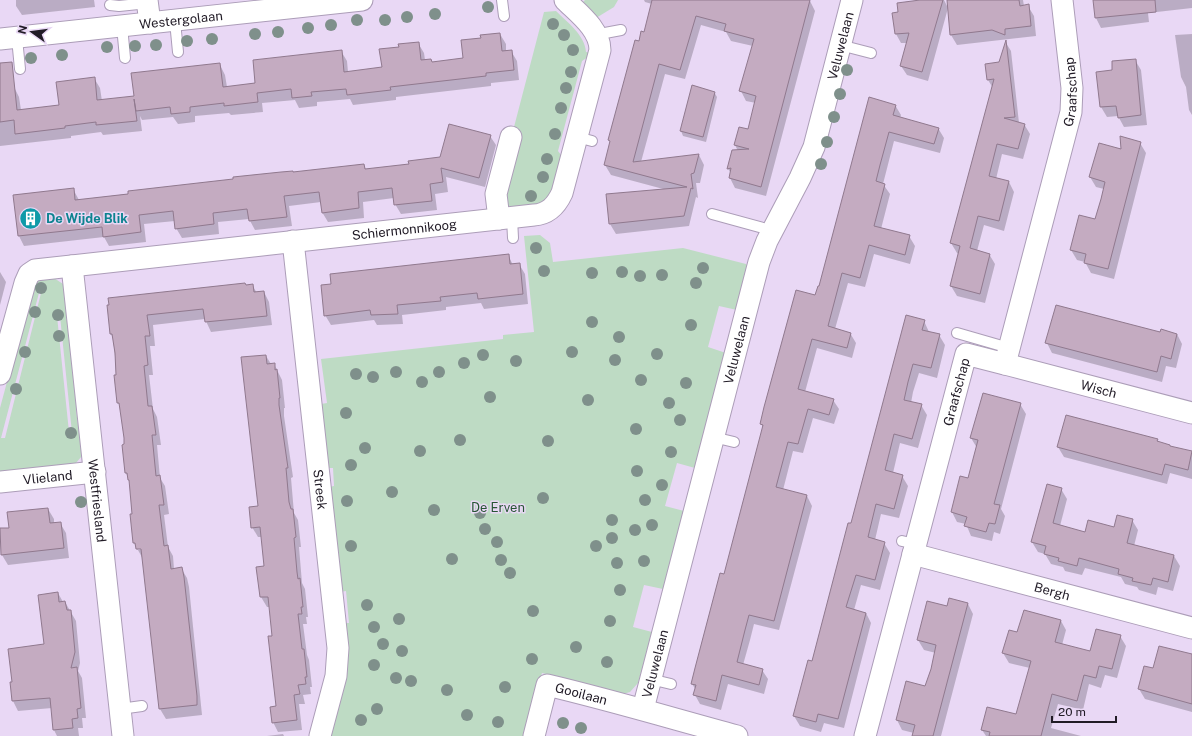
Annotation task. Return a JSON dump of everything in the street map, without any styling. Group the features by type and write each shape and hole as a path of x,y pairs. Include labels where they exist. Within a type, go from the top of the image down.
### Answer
{"street":[{"name":"Westergolaan","path":"8,39 362,0"},
{"path":"565,0 598,37"},
{"name":"Veluwelaan","path":"643,709 759,262 771,233 808,164 814,147 852,0"},
{"name":"Graafschap","path":"865,736 910,546 966,354 1007,356 1071,112 1072,88 1062,0"},
{"path":"147,1 150,23"},
{"name":"Schiermonnikoog","path":"0,374 26,271 293,241 508,225 551,209 557,203 562,193 584,139 600,46 598,37"},
{"path":"508,225 496,194 511,137"},
{"name":"Streek","path":"293,241 306,408 338,648 337,669 326,690 320,736"},
{"name":"Westfriesland","path":"72,266 123,736"},
{"name":"Wisch","path":"1007,356 1192,413"},
{"name":"Vlieland","path":"0,482 95,472"},
{"name":"Bergh","path":"910,546 1192,628"},
{"name":"Gooilaan","path":"534,736 548,685 643,709"},
{"path":"643,709 737,736"}],"lane":[{"path":"502,0 504,16"},
{"path":"110,5 119,6 147,1"},
{"path":"175,21 178,52"},
{"path":"122,26 125,58"},
{"path":"598,37 605,33 621,30"},
{"path":"8,39 20,69"},
{"path":"840,45 871,53"},
{"path":"712,214 763,228 771,233"},
{"path":"957,333 1007,356"},
{"path":"713,437 734,442"},
{"path":"650,679 670,684"},
{"path":"120,709 142,706"}],"green space":[{"path":"585,0 618,0 614,7 596,18 581,4"},
{"path":"556,11 579,34 585,46 586,52 592,53 582,61 558,151 564,159 555,189 541,206 508,210 503,195 517,128 514,127 544,12"},
{"name":"De Erven","path":"540,235 550,243 553,262 683,248 746,264 748,267 737,310 719,306 708,347 726,353 695,468 677,463 665,506 684,511 663,589 644,585 633,627 652,632 638,683 630,692 623,694 542,673 525,736 329,736 344,623 349,623 346,591 340,592 329,487 334,486 333,468 327,468 321,404 327,403 321,359 503,339 503,335 534,332 524,236"},
{"path":"54,278 65,287 69,313 66,313 70,348 73,348 80,410 76,410 80,441 83,441 82,456 75,464 0,474 0,408 32,289 39,281 43,279","holes":["40,289 42,289 5,438 1,438","57,316 60,316 72,433 69,432"]}],"building":[{"path":"652,0 810,0 761,187 729,178 731,168 727,169 732,150 749,149 734,145 739,127 748,129 756,96 739,91 754,39 724,31 726,24 696,16 680,70 659,64 633,162 699,154 694,173 691,174 693,189 691,188 684,216 609,224 606,194 687,187 604,165 610,141 608,140 635,40 639,41 641,31 644,32"},
{"path":"920,0 943,0 922,72 900,66 909,33 895,34 892,13 898,12 897,3"},
{"path":"947,0 1019,0 1020,6 1029,4 1031,26 1005,29 1005,35 992,30 950,35"},
{"path":"1093,0 1155,0 1156,12 1095,18"},
{"path":"500,33 502,51 512,50 514,70 486,73 486,76 390,87 391,90 347,95 346,89 311,92 312,96 292,98 291,89 257,93 258,102 224,106 224,103 190,107 190,112 171,114 170,107 136,111 134,99 137,121 96,125 96,122 65,126 65,128 15,134 14,120 0,122 0,63 12,62 17,110 59,105 56,82 95,77 97,100 134,96 131,73 220,63 223,87 255,83 253,60 342,50 344,72 382,67 379,49 399,47 398,44 419,42 421,60 431,59 432,62 463,58 461,40 481,38 480,35"},
{"path":"1006,40 1015,117 1004,118 1025,124 1018,149 997,144 989,176 1009,181 999,221 978,216 970,248 990,254 980,294 950,286 960,246 950,243 994,79 987,80 985,64 999,62"},
{"path":"1136,59 1141,115 1118,118 1116,106 1100,107 1096,72 1112,70 1112,61"},
{"path":"692,85 715,92 703,137 680,131"},
{"path":"869,97 896,105 893,115 939,128 934,144 889,132 880,165 876,181 885,184 874,226 910,235 905,255 869,245 860,278 842,273 828,326 851,333 847,348 812,339 798,389 834,399 829,415 808,409 798,444 788,442 776,487 807,495 774,621 749,615 745,630 737,662 763,669 759,685 722,675 716,701 693,695 696,685 691,684 695,668 720,573 724,574 763,425 760,424 764,407 796,290 815,295 819,286"},
{"path":"449,124 491,135 479,178 441,168 443,182 430,184 432,201 394,205 392,188 358,192 359,208 322,213 319,192 284,196 287,217 249,221 247,209 213,213 214,224 175,229 173,211 139,215 141,232 103,237 102,227 18,236 13,195 74,188 75,200 128,194 128,191 233,179 233,177 364,164 365,169 409,164 408,161 440,157"},
{"path":"1120,136 1141,142 1108,269 1084,263 1086,254 1070,250 1079,215 1095,219 1101,199 1105,182 1089,177 1099,143 1121,149"},
{"path":"509,254 510,264 520,263 523,294 478,299 477,293 440,297 441,301 397,305 398,314 371,315 370,310 324,316 321,285 331,284 330,274"},
{"path":"245,283 246,285 253,284 254,292 264,291 267,316 205,322 203,309 147,315 150,336 145,336 148,365 144,366 148,406 152,406 156,435 152,435 156,476 160,475 164,505 159,505 164,546 168,545 171,569 182,567 197,696 197,705 159,709 141,549 136,549 135,543 133,543 129,480 127,473 125,473 122,445 124,444 124,438 119,403 117,403 114,375 116,375 115,353 112,334 110,334 107,305 109,305 108,298"},
{"path":"1056,305 1160,332 1161,329 1177,334 1171,359 1161,356 1157,372 1045,343"},
{"path":"906,315 925,320 922,330 940,334 931,368 913,364 908,382 904,400 922,404 912,439 894,434 885,470 903,475 894,509 876,504 868,537 885,542 875,580 856,575 846,607 866,613 838,719 818,714 816,722 793,716 808,660 812,661 848,523 851,523"},
{"path":"266,355 267,364 275,363 275,370 277,369 280,398 279,405 288,468 286,468 289,502 291,509 293,509 296,537 294,538 297,572 298,579 300,578 303,607 301,607 302,614 298,614 307,677 305,677 306,684 298,685 300,694 294,695 297,720 272,723 270,707 276,706 268,636 272,636 268,597 260,597 256,567 264,566 260,527 251,528 249,507 258,506 241,357"},
{"path":"983,393 1021,403 994,504 1000,505 995,524 989,523 986,532 964,526 967,517 951,512 960,476 968,478 978,440 970,438"},
{"path":"1066,415 1158,439 1157,441 1170,446 1192,451 1188,470 1165,464 1162,475 1057,447"},
{"path":"1047,484 1062,488 1053,523 1085,532 1088,520 1114,527 1117,515 1133,519 1127,543 1174,555 1168,582 1153,578 1151,585 1132,581 1133,578 1118,574 1119,569 1079,558 1077,566 1058,561 1059,558 1044,554 1046,546 1031,542"},
{"path":"48,508 50,523 61,522 64,548 1,555 0,528 9,528 7,512"},
{"path":"58,592 59,602 65,601 67,610 71,610 75,652 71,668 77,667 81,708 77,709 78,718 72,719 73,728 53,730 50,698 12,701 10,682 12,682 8,649 44,644 38,595"},
{"path":"949,598 968,603 933,736 912,736 915,725 896,720 906,681 925,686 931,669 936,645 917,640 927,601 947,606"},
{"path":"1024,610 1061,620 1055,642 1090,651 1096,629 1121,635 1112,669 1099,666 1096,678 1084,675 1077,701 1052,694 1041,736 989,736 990,732 981,730 987,707 1016,714 1031,661 1002,653 1009,630 1017,632"},
{"path":"1159,646 1192,654 1192,704 1138,689 1144,666 1153,668"}],"place":[{"name":"De Wijde Blik","path":"31,218"}]}
